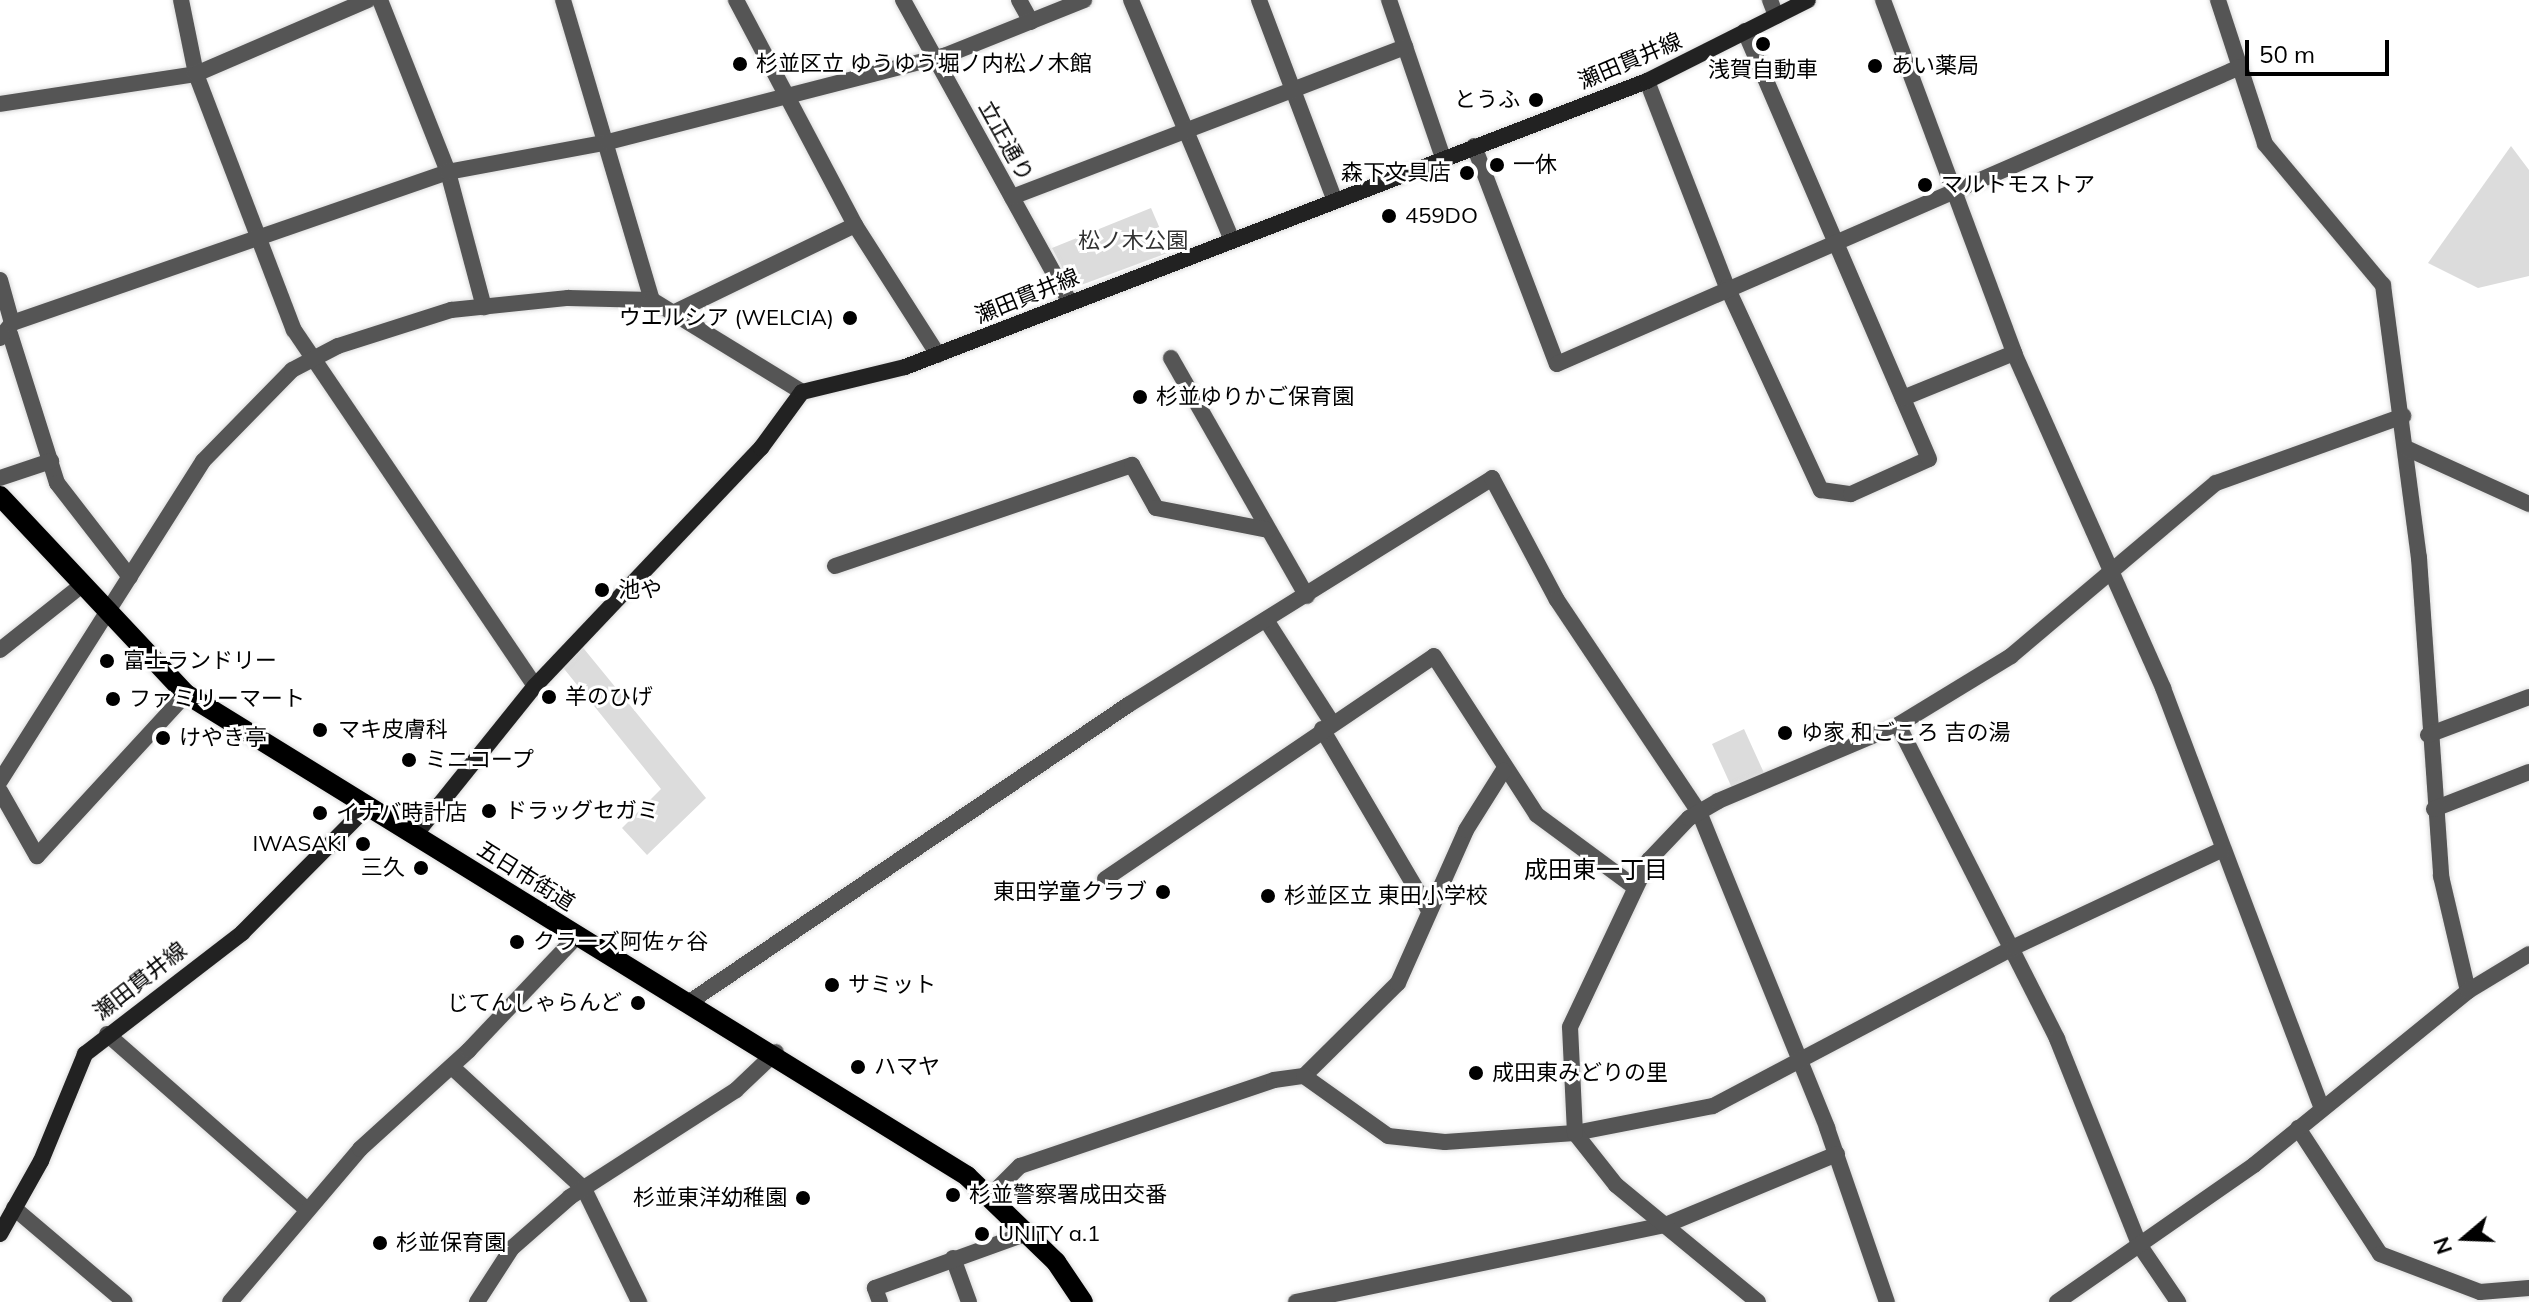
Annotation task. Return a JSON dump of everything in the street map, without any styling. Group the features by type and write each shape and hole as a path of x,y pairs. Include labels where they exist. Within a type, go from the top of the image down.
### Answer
{"main road":[{"name":"瀬田貫井線","path":"802,392 938,355 1647,81 1745,31 1773,8 1808,0"},
{"path":"415,835 535,686 761,448 802,392"},
{"name":"五日市街道","path":"0,496 186,694 366,808 776,1052 992,1194 1028,1233 1083,1302"},
{"name":"瀬田貫井線","path":"0,1234 85,1054 107,1034 242,933 366,808"}],"street":[{"path":"181,0 196,74 256,236 310,359 535,686"},
{"path":"0,104 196,74 368,0"},
{"path":"380,0 448,172 484,307"},
{"path":"563,0 608,142 652,300"},
{"path":"736,0 855,225 938,355"},
{"name":"立正通り","path":"903,0 1070,303"},
{"path":"1019,0 1031,22"},
{"path":"7,332 256,236 448,172 608,142 934,56 1084,0"},
{"path":"1131,0 1232,240"},
{"path":"1259,0 1335,201"},
{"path":"1389,0 1443,158"},
{"path":"1883,0 2014,353 2113,572 2322,1108"},
{"path":"2218,0 2265,144 2383,285 2403,416 2434,809 2468,991"},
{"path":"1647,81 1727,287 1821,490 1851,494 1929,459 1745,31"},
{"path":"1012,197 1405,47"},
{"path":"1474,146 1557,364 1953,188 2240,67"},
{"path":"673,313 855,225"},
{"path":"0,280 7,332 57,483 130,577"},
{"path":"0,781 109,614 203,461 310,359 401,321 484,307 568,298 652,300 802,392"},
{"path":"1903,398 2014,353"},
{"path":"1171,358 1307,596"},
{"path":"1758,1302 1700,1261 1668,1224 1616,1185 1575,1133 1570,1027 1632,885 1667,837 1699,812 1898,725 2011,656 2216,483 2403,416"},
{"path":"2406,448 2529,504"},
{"path":"0,478 51,461"},
{"path":"835,566 1132,465 1156,508 1268,530"},
{"path":"691,1001 1128,705 1492,478 1557,600 1699,812 1837,1154 1887,1302"},
{"path":"0,650 82,585"},
{"path":"1266,620 1429,911"},
{"path":"1105,879 1434,656 1503,771 1537,815 1632,885"},
{"path":"0,791 37,856 186,694"},
{"path":"2428,735 2529,698"},
{"path":"1898,725 2014,947 2140,1246 2178,1302"},
{"path":"992,1194 1020,1166 1245,1086 1304,1076 1398,983 1429,911 1503,771"},
{"path":"2434,809 2529,772"},
{"path":"1304,1076 1388,1136 1445,1142 1575,1133 1713,1106 2014,947 2221,850"},
{"path":"230,1302 305,1208 452,1067 577,936"},
{"path":"2057,1302 2140,1246 2298,1128 2468,991 2529,954"},
{"path":"107,1034 305,1208"},
{"path":"477,1302 512,1248 584,1189 736,1090 776,1052"},
{"path":"452,1067 584,1189 639,1302"},
{"path":"2298,1128 2380,1254 2480,1292 2529,1288"},
{"path":"1296,1302 1668,1224 1837,1154"},
{"path":"14,1208 125,1302"},
{"path":"880,1302 875,1288 1028,1233"},
{"path":"953,1258 969,1302"}],"green space":[{"path":"2511,146 2529,170 2529,276 2478,288 2428,263"},
{"name":"松ノ木公園","path":"1151,208 1170,252 1073,288 1052,248"},
{"path":"580,644 706,798 647,855 622,828 661,789 561,665"},
{"path":"1744,729 1764,773 1732,788 1712,744"}],"place":[{"name":"浅賀自動車","path":"1763,44"},
{"name":"杉並区立 ゆうゆう堀ノ内松ノ木館","path":"740,64"},
{"name":"あい薬局","path":"1875,66"},
{"name":"とうふ","path":"1536,100"},
{"name":"一休","path":"1497,165"},
{"name":"森下文具店","path":"1467,173"},
{"name":"マルトモストア","path":"1925,185"},
{"name":"459DO","path":"1389,216"},
{"name":"ウエルシア (WELCIA)","path":"850,318"},
{"name":"杉並ゆりかご保育園","path":"1140,397"},
{"name":"池や","path":"602,590"},
{"name":"富士ランドリー","path":"107,661"},
{"name":"羊のひげ","path":"549,697"},
{"name":"ファミリーマート","path":"113,699"},
{"name":"マキ皮膚科","path":"320,730"},
{"name":"ゆ家 和ごころ 吉の湯","path":"1785,733"},
{"name":"けやき亭","path":"163,738"},
{"name":"ミニコープ","path":"409,760"},
{"name":"ドラッグセガミ","path":"489,811"},
{"name":"イナバ時計店","path":"320,813"},
{"name":"IWASAKI","path":"363,844"},
{"name":"三久","path":"421,868"},
{"name":"東田学童クラブ","path":"1163,892"},
{"name":"杉並区立 東田小学校","path":"1268,896"},
{"name":"クラーズ阿佐ヶ谷","path":"517,942"},
{"name":"サミット","path":"832,985"},
{"name":"じてんしゃらんど","path":"638,1003"},
{"name":"ハマヤ","path":"858,1067"},
{"name":"成田東みどりの里","path":"1476,1073"},
{"name":"杉並警察署成田交番","path":"953,1195"},
{"name":"杉並東洋幼稚園","path":"803,1198"},
{"name":"UNITY a.1","path":"982,1234"},
{"name":"杉並保育園","path":"380,1243"}],"district":[{"name":"成田東一丁目","path":"1596,870"}]}
